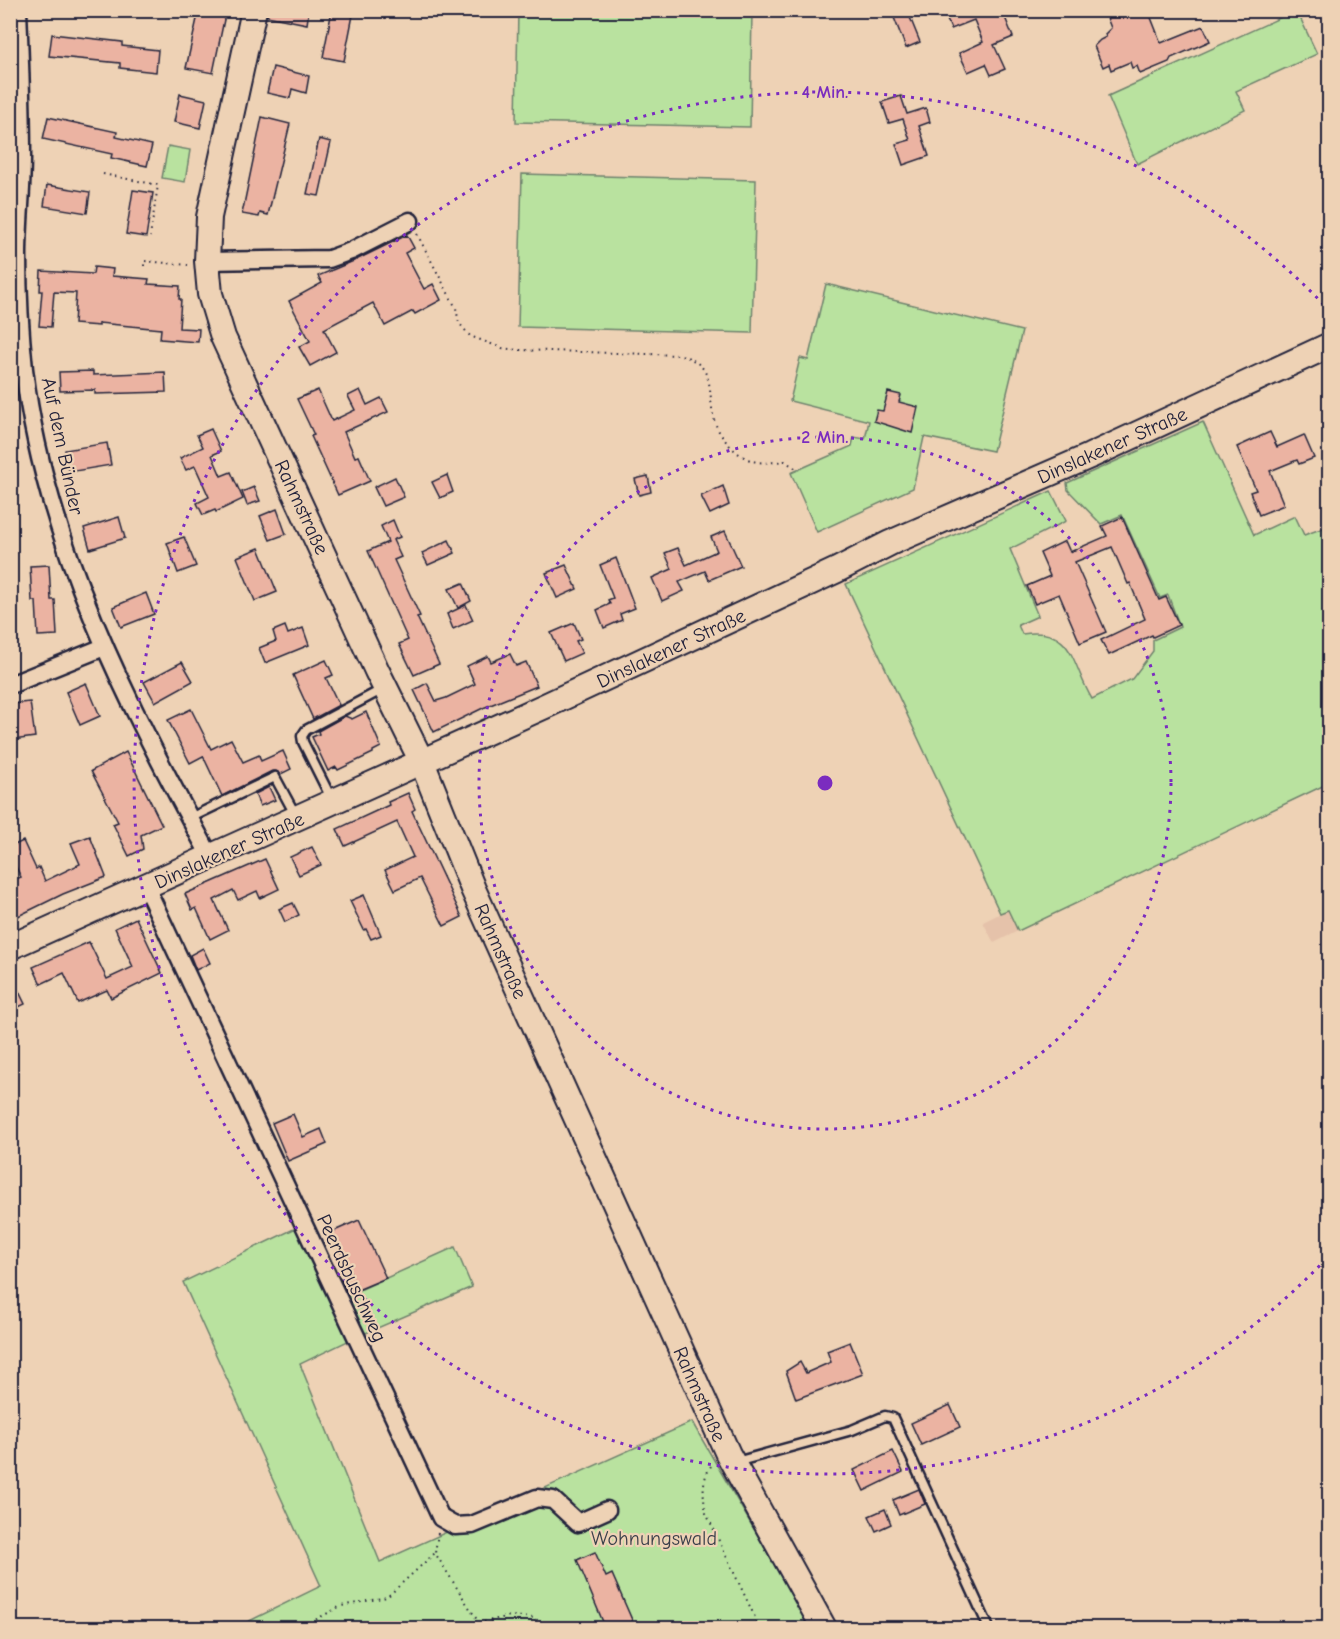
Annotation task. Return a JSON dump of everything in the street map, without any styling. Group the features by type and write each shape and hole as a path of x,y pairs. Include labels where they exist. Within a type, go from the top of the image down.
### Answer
{"main road":[{"name":"Rahmstraße","path":"254,10 209,217 207,261 210,294 223,337 385,688 422,762 473,889 730,1459 824,1629"},
{"name":"Dinslakener Straße","path":"10,947 298,819 826,575 890,543 1090,456 1329,345"}],"street":[{"name":"Auf dem Bünder","path":"18,10 16,171 18,256 24,370 35,439 65,546 104,647 211,858"},
{"path":"207,261 329,259 351,251 410,221"},
{"path":"10,685 104,647"},
{"name":"Peerdsbuschweg","path":"146,887 441,1518"},
{"path":"441,1518 455,1526 472,1525 537,1498 553,1500 578,1523 607,1510"}],"lane":[{"path":"333,802 302,736 306,730 385,688"},
{"path":"190,818 275,777 298,819"},
{"path":"730,1459 852,1430 885,1416 893,1418 989,1629"}],"path":[{"path":"103,174 158,185 150,237"},
{"path":"410,221 456,308 459,323 470,336 502,348 518,350 681,355 694,359 709,381 714,418 722,438 753,461 770,463 786,461 798,470"},
{"path":"144,266 144,261 188,265 207,261"},
{"path":"730,1459 714,1461 706,1474 702,1493 706,1513 760,1629"},
{"path":"300,1629 340,1606 387,1597 435,1553 441,1518"},
{"path":"435,1553 479,1623"},
{"path":"470,1629 479,1623 510,1616 536,1618 541,1629"}],"shaded area":[{"path":"1007,910 1018,931 994,943 983,922"}],"green space":[{"path":"518,11 752,11 750,127 516,122"},
{"path":"1295,11 1317,54 1236,91 1245,110 1137,164 1108,96"},
{"path":"168,146 190,150 185,182 162,178"},
{"path":"522,174 756,180 752,333 518,327"},
{"path":"826,284 1022,331 993,451 924,437 913,488 817,532 791,473 852,446 854,437 865,439 869,421 790,401 800,358 808,360"},
{"path":"1203,422 1254,535 1295,516 1304,535 1329,526 1329,783 1018,931 1008,910 1000,913 846,584 1051,491 1066,521 1010,549 1038,616 1018,625 1022,634 1039,633 1052,636 1062,642 1075,661 1092,699 1132,679 1153,651 1153,640 1180,627 1168,595 1160,598 1122,515 1101,524 1068,490 1067,483"},
{"name":"Wohnungswald","path":"298,1227 352,1339 300,1364 380,1562 692,1422 811,1628 235,1628 321,1586 183,1282"},
{"path":"455,1247 472,1287 366,1333 358,1329 344,1297"}],"building":[{"path":"199,10 226,10 213,73 186,68"},
{"path":"268,10 309,10 307,24 267,16"},
{"path":"332,10 354,10 344,61 323,57"},
{"path":"891,10 907,10 920,42 906,48"},
{"path":"943,10 1002,10 1013,37 994,45 1005,69 991,75 986,64 968,72 959,53 983,42 974,20 951,29"},
{"path":"1104,10 1148,10 1161,43 1203,26 1210,41 1140,74 1137,66 1132,68 1130,62 1111,70 1109,64 1103,67 1094,46 1106,37 1105,34 1111,28"},
{"path":"52,34 122,42 122,46 158,50 156,72 120,68 120,63 49,56"},
{"path":"273,67 309,76 306,93 292,89 290,98 267,93"},
{"path":"180,94 206,100 200,128 174,122"},
{"path":"901,96 907,114 926,108 930,122 919,126 929,156 903,165 896,144 910,140 903,119 889,123 882,102"},
{"path":"48,117 117,132 116,137 152,145 147,166 111,158 112,154 43,139"},
{"path":"262,117 290,124 268,215 260,213 259,217 242,214"},
{"path":"319,139 331,142 319,196 307,194"},
{"path":"47,185 90,192 87,213 44,206"},
{"path":"133,190 153,193 146,237 126,234"},
{"path":"407,235 414,248 405,253 424,289 433,284 441,300 415,314 413,311 385,326 373,303 324,329 336,352 310,366 299,347 310,341 289,301 322,283 318,276"},
{"path":"94,267 113,269 112,276 149,279 148,284 180,286 179,328 199,329 198,342 160,339 161,329 99,323 99,326 74,324 76,293 54,292 51,327 39,326 41,271 93,274"},
{"path":"93,371 93,375 165,372 166,392 95,394 95,390 60,391 59,372"},
{"path":"318,390 332,421 355,410 348,396 360,390 367,405 381,398 388,412 344,432 355,457 359,456 370,481 338,495 297,399"},
{"path":"888,392 901,395 899,402 918,407 912,433 874,421 877,410 883,411"},
{"path":"211,429 221,451 212,455 221,476 231,472 243,499 216,512 215,510 203,515 197,503 209,497 195,466 186,470 180,458 203,447 197,435"},
{"path":"1270,432 1277,447 1304,435 1314,458 1299,464 1297,460 1270,471 1284,505 1259,515 1250,492 1256,490 1237,447"},
{"path":"107,443 111,465 69,472 65,450"},
{"path":"447,475 453,492 440,498 432,482"},
{"path":"648,476 651,492 639,495 635,479"},
{"path":"395,477 404,497 383,506 374,487"},
{"path":"723,486 729,505 710,514 701,496"},
{"path":"254,487 260,501 247,505 242,492"},
{"path":"277,509 286,534 270,540 260,516"},
{"path":"119,517 125,538 90,549 84,528"},
{"path":"1122,517 1159,600 1166,597 1179,625 1109,655 1101,640 1145,619 1112,547 1075,562 1106,632 1080,643 1059,594 1035,604 1027,586 1050,576 1040,553 1065,541 1070,552 1107,536 1102,526"},
{"path":"393,520 400,537 393,540 401,557 394,560 439,664 414,675 399,644 408,640 368,551 388,542 381,526"},
{"path":"725,531 741,566 709,580 705,571 679,582 684,591 662,601 652,578 672,569 665,553 678,548 686,565 717,551 711,537"},
{"path":"184,537 196,566 178,573 167,543"},
{"path":"449,540 455,553 428,565 422,553"},
{"path":"259,548 277,592 255,601 237,557"},
{"path":"616,558 635,608 620,614 622,620 604,628 597,610 610,604 608,600 613,598 600,565"},
{"path":"49,565 51,600 55,600 57,635 38,636 36,601 32,601 30,566"},
{"path":"566,565 577,589 557,598 546,573"},
{"path":"463,583 471,601 458,608 449,589"},
{"path":"146,593 154,614 121,627 113,607"},
{"path":"466,605 473,620 453,629 447,614"},
{"path":"574,623 581,639 576,641 582,653 564,661 551,633"},
{"path":"285,626 288,634 303,628 309,645 265,663 259,648 276,641 273,631"},
{"path":"510,654 516,666 526,662 537,686 483,708 434,732 414,690 427,683 436,701 446,698 475,684 467,666 488,656 491,662"},
{"path":"326,660 333,675 326,678 339,705 313,719 293,675"},
{"path":"182,662 193,681 155,702 144,682"},
{"path":"86,683 100,716 80,725 66,692"},
{"path":"30,702 35,737 13,740 10,704"},
{"path":"191,709 211,749 231,739 243,762 259,755 261,761 283,751 291,769 281,774 272,771 222,796 203,756 190,763 168,720"},
{"path":"366,712 381,747 338,770 336,767 328,771 312,737 319,734 318,731 345,716 352,719"},
{"path":"126,752 162,825 141,835 143,849 129,856 113,824 118,822 91,771"},
{"path":"269,787 275,800 260,806 255,794"},
{"path":"408,793 415,809 412,811 462,917 444,926 420,878 395,890 385,870 413,857 397,822 345,846 337,829 389,805 388,802"},
{"path":"90,836 106,877 63,894 10,920 10,881 21,877 10,855 10,847 23,841 36,869 39,867 45,881 80,864 71,843"},
{"path":"312,847 321,865 299,875 290,857"},
{"path":"265,859 279,889 260,898 257,891 238,900 233,890 214,900 228,930 210,939 196,908 192,910 185,894"},
{"path":"364,895 381,935 371,939 350,901"},
{"path":"293,903 299,915 285,922 279,909"},
{"path":"136,918 162,973 111,998 107,990 78,1003 64,973 41,984 33,967 89,942 107,979 133,967 115,928"},
{"path":"203,948 210,963 196,970 190,955"},
{"path":"10,973 25,1004 10,1011"},
{"path":"293,1114 303,1137 321,1129 327,1144 288,1161 272,1123"},
{"path":"359,1220 386,1278 348,1294 341,1279 351,1274 332,1232"},
{"path":"850,1342 863,1374 796,1399 786,1371 800,1362 806,1373 831,1362 827,1351"},
{"path":"950,1405 960,1427 921,1445 911,1423"},
{"path":"893,1451 903,1472 864,1491 854,1470"},
{"path":"919,1489 925,1504 899,1515 893,1500"},
{"path":"885,1509 891,1524 876,1531 869,1516"},
{"path":"595,1552 606,1577 612,1574 636,1629 606,1629 577,1560"}]}
